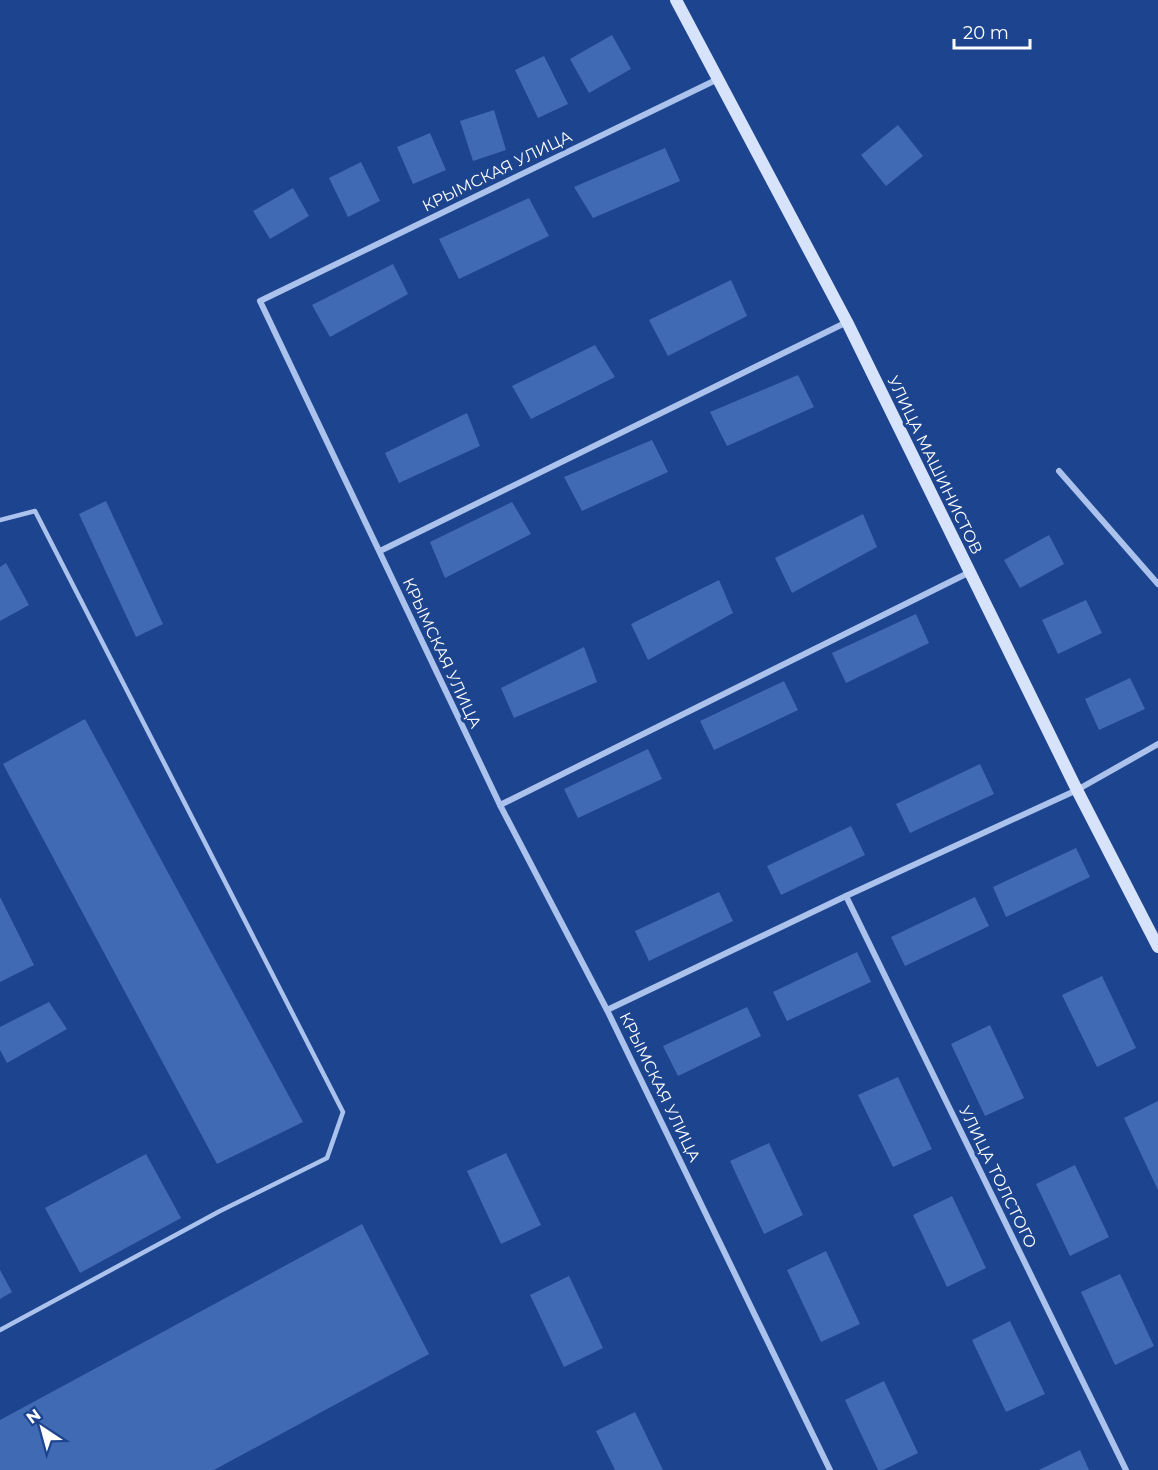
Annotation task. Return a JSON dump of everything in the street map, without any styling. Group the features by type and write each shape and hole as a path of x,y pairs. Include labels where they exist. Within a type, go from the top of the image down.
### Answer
{"street":[{"name":"УЛИЦА МАШИНИСТОВ","path":"676,0 847,322 1077,790 1158,947"},
{"name":"КРЫМСКАЯ УЛИЦА","path":"718,79 260,302 500,805 608,1010 830,1470"},
{"path":"380,551 847,322"},
{"path":"1059,471 1158,584"},
{"path":"500,805 970,572"},
{"path":"608,1010 846,896 1077,790 1158,744"},
{"name":"УЛИЦА ТОЛСТОГО","path":"846,896 1126,1470"}],"lane":[{"path":"0,520 35,511 343,1112 327,1158 220,1211 0,1330"}],"building":[{"path":"612,35 631,69 589,93 570,59"},
{"path":"544,56 568,104 538,118 515,70"},
{"path":"494,110 506,150 473,161 460,121"},
{"path":"898,125 923,156 886,186 861,155"},
{"path":"430,133 446,170 413,184 397,147"},
{"path":"665,148 680,181 593,218 574,187"},
{"path":"361,162 380,201 348,217 329,178"},
{"path":"293,188 309,216 270,239 253,211"},
{"path":"529,198 549,236 459,279 439,239"},
{"path":"393,264 408,294 330,337 312,305"},
{"path":"731,280 747,316 668,356 649,320"},
{"path":"595,345 615,377 531,419 512,386"},
{"path":"798,375 814,407 727,446 710,412"},
{"path":"467,413 480,446 399,483 385,453"},
{"path":"652,440 668,472 582,511 564,477"},
{"path":"106,501 163,624 136,637 79,514"},
{"path":"512,502 531,534 445,578 430,542"},
{"path":"863,514 877,547 792,593 775,558"},
{"path":"1049,535 1064,564 1020,588 1004,560"},
{"path":"6,563 29,605 0,621 0,567"},
{"path":"719,580 733,613 648,660 631,624"},
{"path":"1086,600 1102,633 1058,654 1042,620"},
{"path":"916,614 929,643 846,683 832,653"},
{"path":"584,647 597,682 514,718 501,688"},
{"path":"1130,678 1145,709 1099,730 1085,699"},
{"path":"784,681 798,710 714,750 700,721"},
{"path":"85,719 303,1122 217,1164 3,764"},
{"path":"648,749 662,779 578,818 564,789"},
{"path":"980,764 994,794 910,833 896,804"},
{"path":"851,826 865,855 781,895 767,866"},
{"path":"1076,848 1090,877 1006,917 993,887"},
{"path":"719,892 733,921 649,961 635,931"},
{"path":"0,897 34,965 0,982"},
{"path":"975,897 989,926 905,966 891,937"},
{"path":"857,952 871,982 787,1021 773,992"},
{"path":"1102,976 1136,1048 1097,1067 1062,995"},
{"path":"49,1002 67,1029 7,1063 0,1050 0,1027"},
{"path":"747,1007 761,1036 678,1076 663,1046"},
{"path":"990,1025 1024,1098 985,1116 951,1044"},
{"path":"898,1077 932,1149 893,1167 858,1095"},
{"path":"1158,1101 1158,1190 1124,1118"},
{"path":"769,1143 803,1215 764,1234 730,1161"},
{"path":"506,1153 541,1225 501,1244 467,1171"},
{"path":"146,1154 181,1218 80,1273 45,1208"},
{"path":"1075,1165 1109,1237 1070,1256 1036,1184"},
{"path":"952,1196 986,1268 947,1287 913,1215"},
{"path":"362,1224 429,1354 214,1470 0,1470 0,1420"},
{"path":"826,1251 860,1324 821,1342 787,1270"},
{"path":"0,1270 12,1292 0,1299"},
{"path":"1120,1274 1154,1346 1115,1365 1081,1292"},
{"path":"569,1276 603,1348 564,1367 530,1295"},
{"path":"1010,1321 1045,1394 1006,1412 972,1340"},
{"path":"884,1381 918,1453 883,1470 878,1470 845,1400"},
{"path":"635,1412 663,1470 615,1470 596,1431"},
{"path":"1080,1450 1089,1470 1039,1470"}]}
